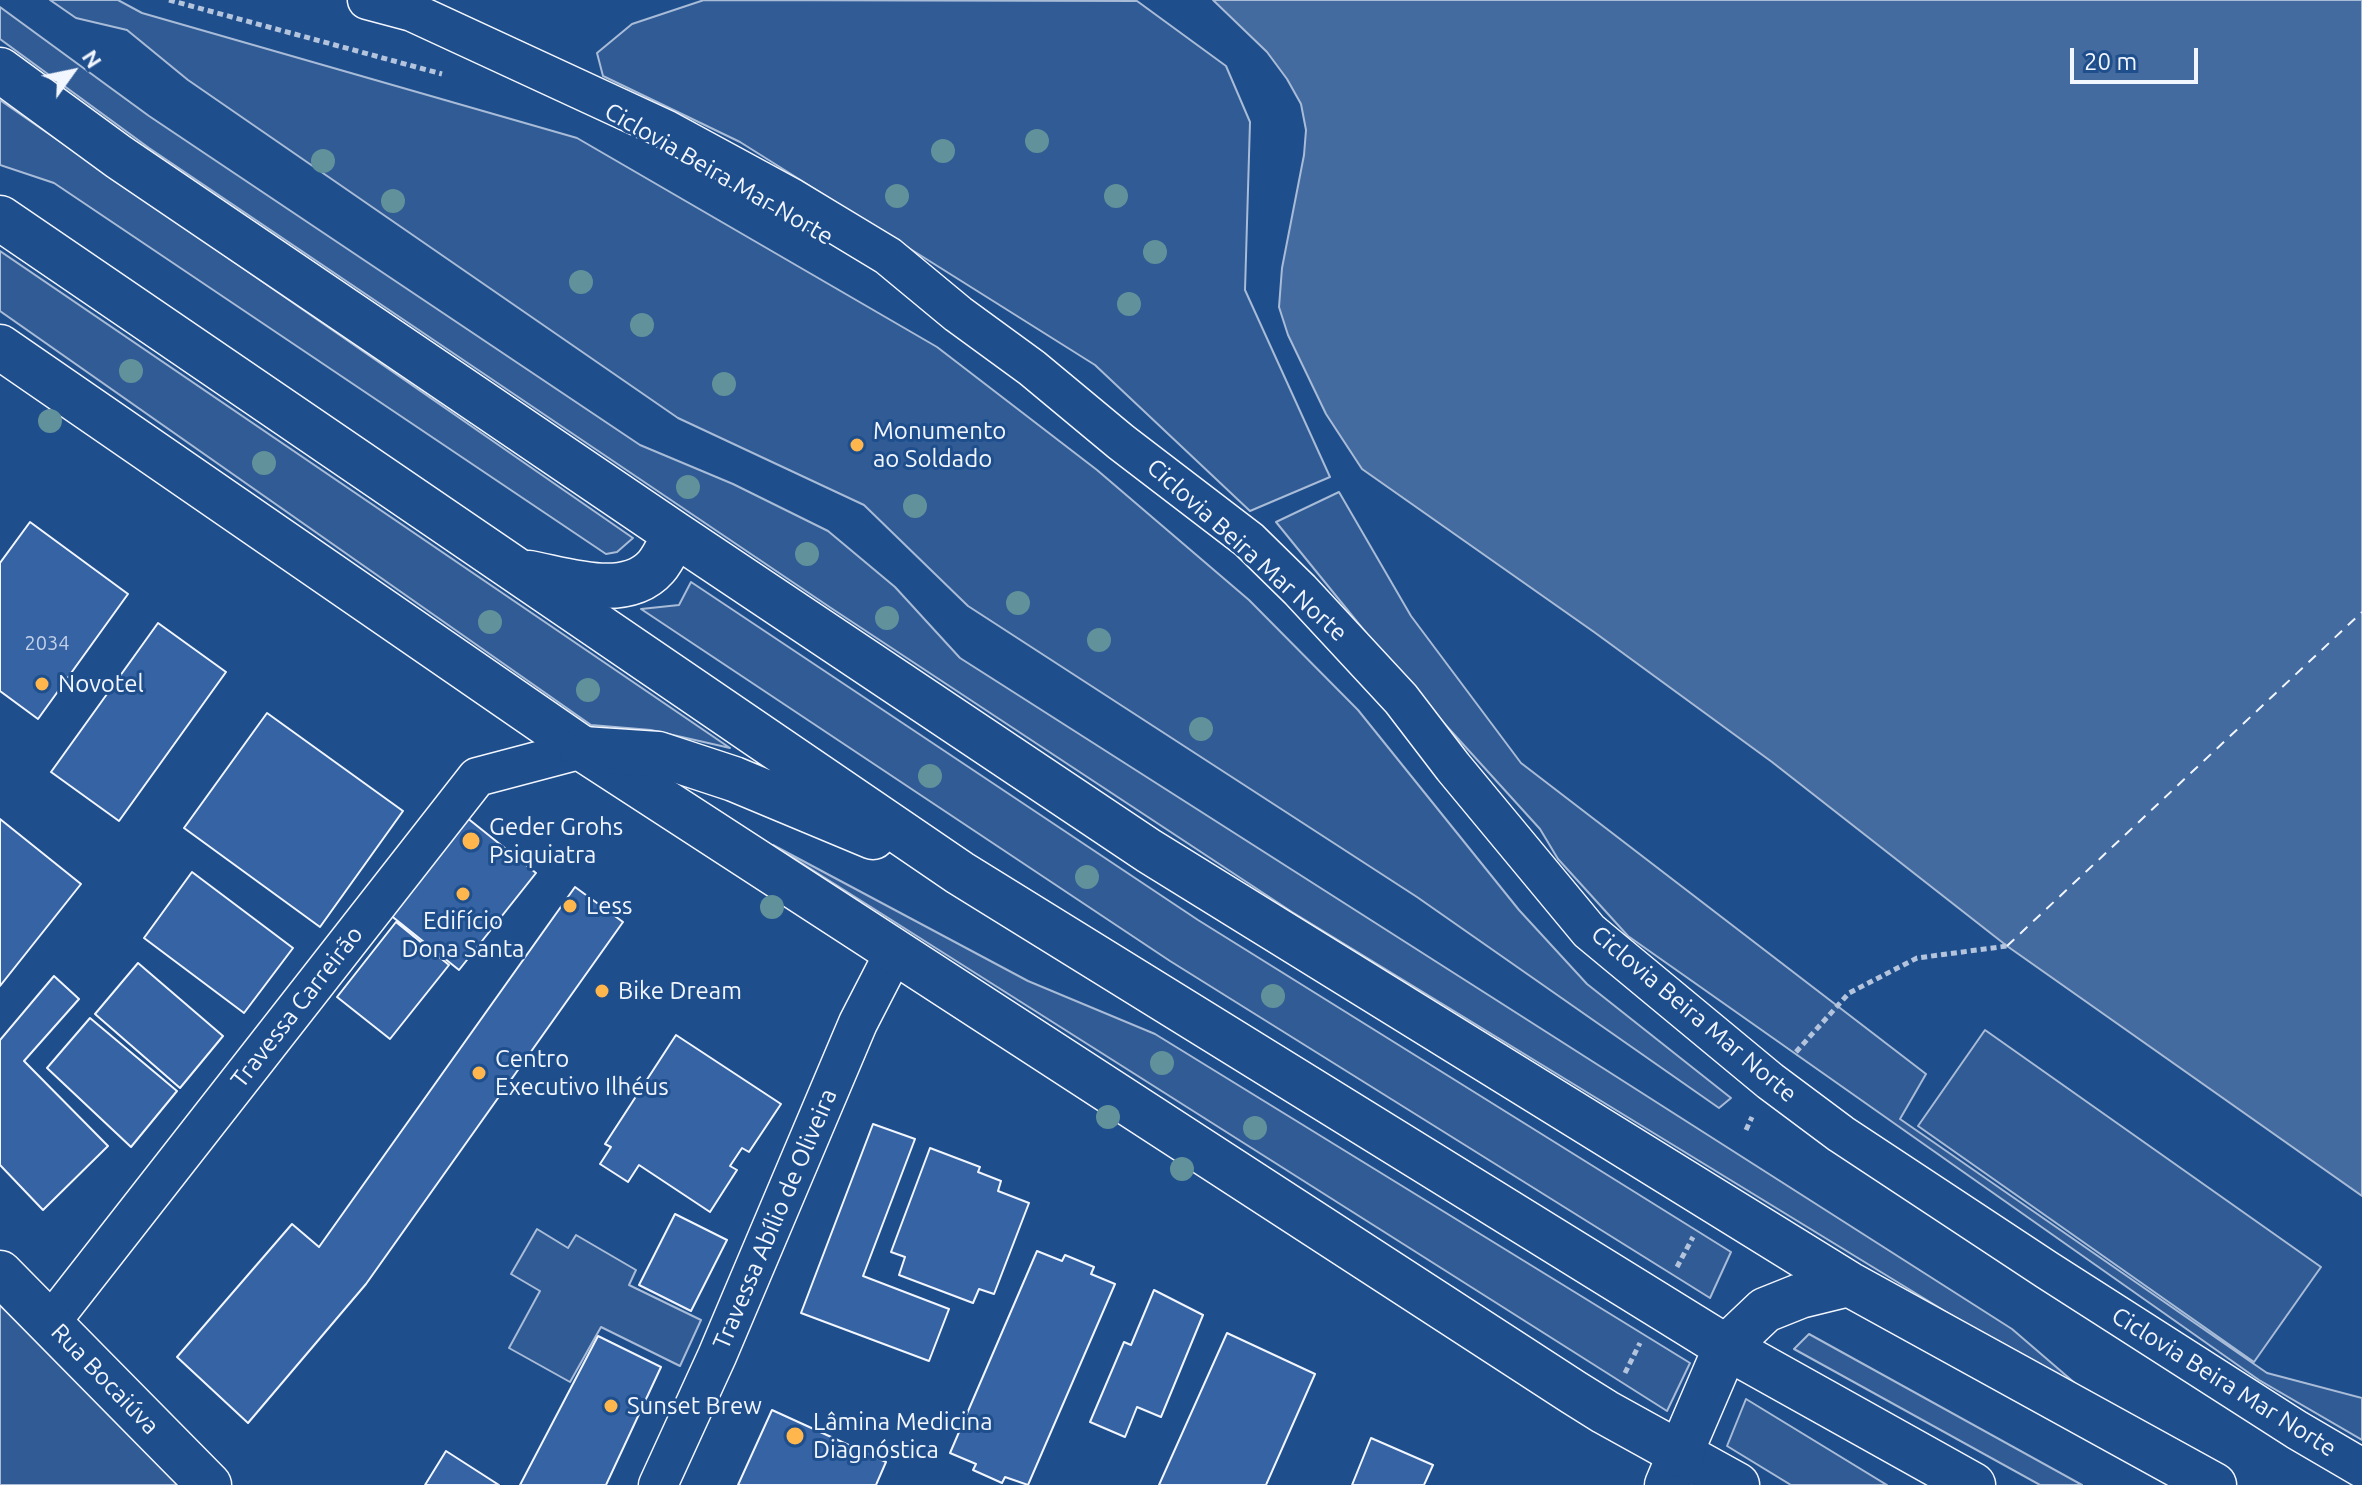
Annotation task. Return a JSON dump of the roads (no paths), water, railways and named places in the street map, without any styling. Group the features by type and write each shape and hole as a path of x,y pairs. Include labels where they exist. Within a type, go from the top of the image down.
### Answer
{"main road":[{"path":"0,70 119,157 1149,851 1849,1284 2214,1485"},
{"path":"0,218 960,873 1726,1347 1973,1485"},
{"path":"0,347 583,749 1605,1412 1674,1469 1737,1485"},
{"path":"514,571 610,587 635,582 655,568 675,534"},
{"path":"583,749 658,754 709,770 960,873"},
{"name":"Rua Bocaiúva","path":"0,1273 209,1485"},
{"path":"1674,1469 1726,1347 1765,1310 1800,1296 1849,1284"}],"street":[{"path":"367,0 412,12 665,129 792,198 888,256 1249,540 1401,699 1453,767 1589,931 1770,1081 1841,1134 2001,1240 2297,1430 2362,1468"},
{"name":"Travessa Carreirão","path":"50,1323 477,777 583,749"},
{"name":"Travessa Abílio de Oliveira","path":"658,1485 717,1356 858,1023 894,953"}],"place":[{"name":"Monumento ao Soldado","path":"857,445"},
{"name":"Novotel","path":"42,684"},
{"name":"Geder Grohs Psiquiatra","path":"471,841"},
{"name":"Edifício Dona Santa","path":"463,894"},
{"name":"Less","path":"570,906"},
{"name":"Bike Dream","path":"602,991"},
{"name":"Centro Executivo Ilhéus","path":"479,1073"},
{"name":"Sunset Brew","path":"611,1406"},
{"name":"Lâmina Medicina Diagnóstica","path":"795,1436"}]}
